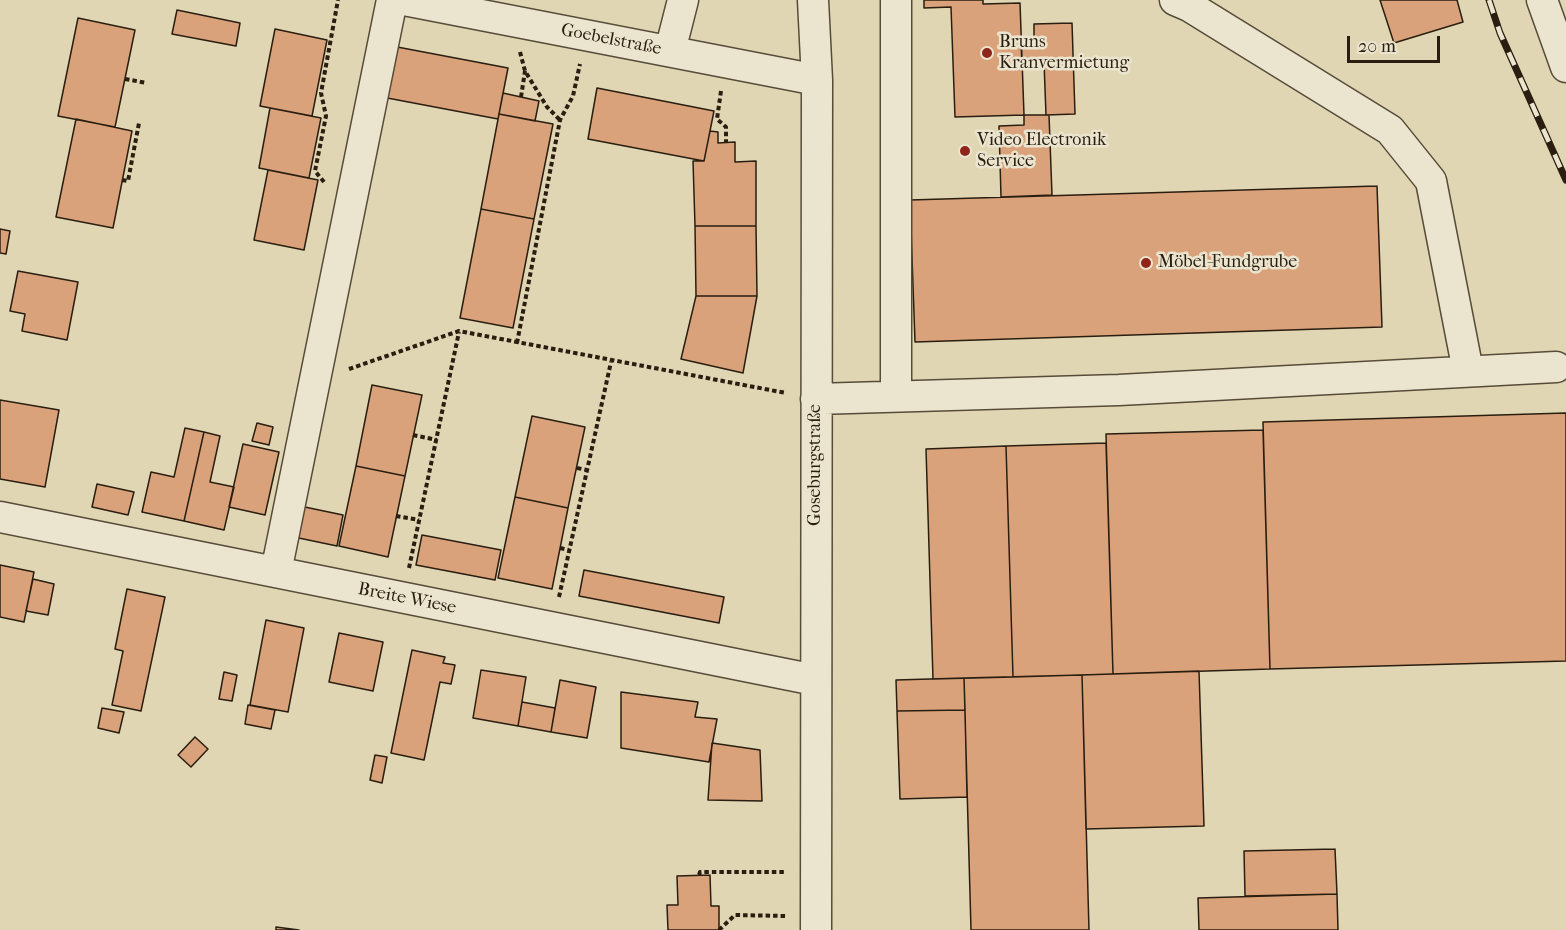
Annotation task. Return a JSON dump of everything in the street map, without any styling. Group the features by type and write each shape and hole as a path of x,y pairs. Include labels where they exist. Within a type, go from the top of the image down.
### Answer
{"street":[{"path":"276,572 393,0"},
{"name":"Goebelstraße","path":"404,0 817,81"},
{"path":"670,51 683,0"},
{"name":"Goseburgstraße","path":"806,923 815,680 817,81 813,0"},
{"path":"896,0 896,396"},
{"path":"1174,0 1189,6 1390,130 1424,173 1431,182 1468,372"},
{"path":"1542,0 1566,67"},
{"path":"816,399 1119,390 1556,367"},
{"name":"Breite Wiese","path":"0,517 815,680"}],"path":[{"path":"321,193 324,182 315,171 326,116 321,93 338,0"},
{"path":"525,23 520,48 525,71 547,107 560,120"},
{"path":"517,343 560,120 573,96 586,35"},
{"path":"726,62 717,119 726,127 726,143"},
{"path":"521,97 525,71"},
{"path":"125,79 147,83"},
{"path":"122,180 128,181 139,123"},
{"path":"402,598 459,331"},
{"path":"315,381 459,331 611,362 816,399"},
{"path":"552,627 611,362"},
{"path":"413,435 437,440"},
{"path":"577,468 587,470"},
{"path":"396,516 419,520"},
{"path":"560,548 569,550"},
{"path":"699,875 700,872 796,872"},
{"path":"719,930 735,915 806,923"}],"building":[{"name":"Bruns Kranvermietung","path":"924,0 983,0 983,4 1020,3 1024,115 955,117 951,7 924,8"},
{"path":"1380,0 1457,0 1463,22 1394,43"},
{"path":"177,10 240,23 236,46 172,34"},
{"path":"78,18 135,30 115,127 58,116"},
{"path":"1072,23 1075,114 1046,115 1044,62 1022,63 1021,44 1034,43 1034,24"},
{"path":"275,29 327,40 312,116 260,106"},
{"path":"392,46 508,68 498,119 382,97"},
{"path":"597,88 714,111 704,161 588,139"},
{"path":"503,93 539,101 535,121 499,114"},
{"path":"270,108 321,118 309,178 259,168"},
{"path":"499,114 553,124 534,219 481,209"},
{"path":"1024,115 1049,115 1052,195 1001,197 999,126 1024,125"},
{"path":"76,119 132,131 113,228 56,217"},
{"path":"710,131 718,132 718,143 735,142 735,162 756,161 756,226 695,226 693,161 704,161"},
{"path":"268,170 318,180 304,250 254,240"},
{"name":"Möbel-Fundgrube","path":"1377,186 1382,327 915,342 910,200"},
{"path":"481,209 534,219 513,328 460,318"},
{"path":"695,226 756,226 757,296 696,296"},
{"path":"0,229 10,231 6,254 0,253"},
{"path":"18,271 78,282 67,340 22,331 25,314 10,311"},
{"path":"696,296 757,296 743,373 681,359"},
{"path":"372,385 422,395 405,476 356,466"},
{"path":"0,400 59,410 45,487 0,479"},
{"path":"1566,413 1566,661 1270,669 1263,422"},
{"path":"532,416 585,427 568,508 515,497"},
{"path":"257,423 273,427 269,445 252,441"},
{"path":"185,428 204,432 184,521 142,512 151,472 174,477"},
{"path":"1263,430 1270,669 1113,674 1106,434"},
{"path":"204,432 220,436 210,482 234,487 224,530 184,521"},
{"path":"1106,443 1113,674 1013,677 1006,446"},
{"path":"243,444 279,452 265,515 229,507"},
{"path":"1006,446 1013,677 933,679 926,449"},
{"path":"356,466 405,476 388,557 339,546"},
{"path":"97,484 134,492 128,515 92,507"},
{"path":"515,497 568,508 552,589 498,578"},
{"path":"300,506 343,515 337,546 294,537"},
{"path":"422,535 501,550 495,580 416,565"},
{"path":"0,565 34,572 24,622 0,617"},
{"path":"584,570 724,597 719,623 579,596"},
{"path":"33,579 54,584 48,615 26,611"},
{"path":"127,589 165,597 141,711 112,705 123,651 115,649"},
{"path":"266,620 304,628 288,712 250,705"},
{"path":"339,633 383,642 373,691 329,682"},
{"path":"412,650 445,657 443,663 455,665 451,684 440,682 424,760 391,753"},
{"path":"481,670 526,677 518,726 473,718"},
{"path":"1199,671 1204,826 1086,829 1082,675"},
{"path":"224,672 237,675 232,701 219,699"},
{"path":"1082,675 1089,930 971,930 964,678"},
{"path":"964,678 965,710 897,711 896,680"},
{"path":"560,680 596,687 587,738 551,732"},
{"path":"621,692 698,702 695,717 717,719 709,762 621,748"},
{"path":"522,702 555,708 551,732 518,726"},
{"path":"248,705 275,710 271,729 245,724"},
{"path":"102,708 124,712 119,733 98,728"},
{"path":"965,710 967,797 900,799 897,711"},
{"path":"195,737 208,749 191,767 178,755"},
{"path":"712,743 760,750 762,801 708,800"},
{"path":"375,755 387,757 382,783 370,780"},
{"path":"1335,849 1337,894 1245,896 1244,851"},
{"path":"710,875 711,906 719,906 719,930 668,930 667,905 678,905 677,876"},
{"path":"1337,894 1338,930 1199,930 1198,898"},
{"path":"276,927 299,930 276,930"}],"railway":[{"path":"1489,0 1500,33 1566,180"}],"place":[{"name":"Bruns Kranvermietung","path":"987,53"},
{"name":"Video Electronik Service","path":"965,151"},
{"name":"Möbel-Fundgrube","path":"1146,263"}]}
